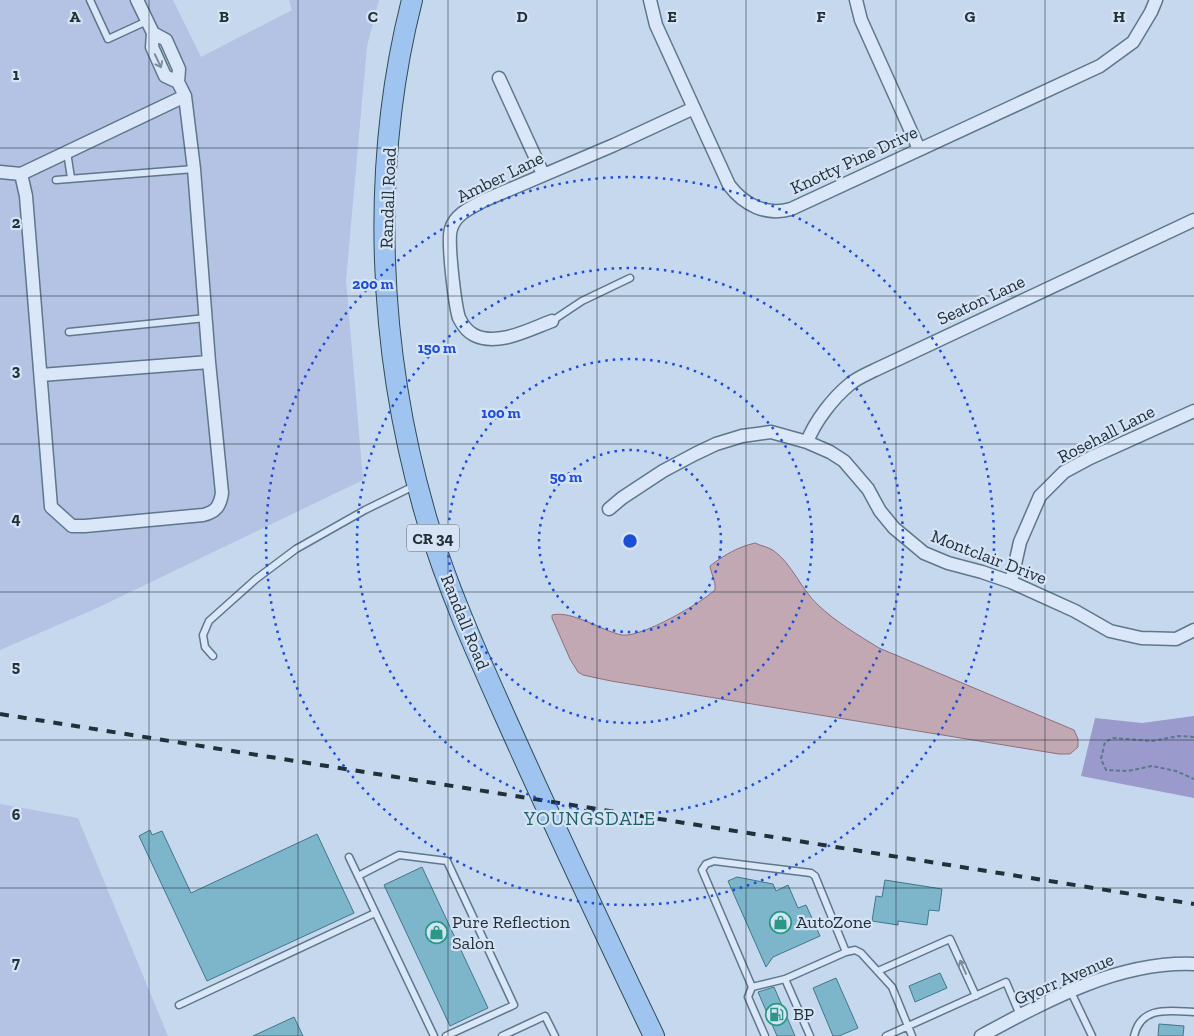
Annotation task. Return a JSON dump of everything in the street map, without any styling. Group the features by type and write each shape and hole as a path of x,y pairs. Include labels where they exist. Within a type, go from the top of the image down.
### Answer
{"main road":[{"name":"Randall Road","path":"412,0 403,36 391,121 385,209 388,301 392,346 405,434 417,485 441,564 474,646 542,800 654,1036"}],"street":[{"path":"21,174 26,196 51,507 72,526 212,513 220,504 222,493 209,362 194,168 185,96 178,82 165,76 152,47 153,33 137,0"},
{"name":"Knotty Pine Drive","path":"650,0 656,26 729,185 736,194 755,207 778,213 791,209 1100,66 1133,42 1156,0"},
{"path":"856,0 861,20 919,149"},
{"path":"499,78 543,174"},
{"path":"0,172 21,174 185,96"},
{"name":"Amber Lane","path":"552,321 508,337 493,339 474,335 464,327 459,318 450,245 450,230 456,218 485,200 614,145 694,108"},
{"name":"Seaton Lane","path":"807,442 810,434 824,414 851,383 1194,220"},
{"path":"41,375 209,362"},
{"name":"Rosehall Lane","path":"1011,582 1020,542 1040,496 1064,472 1090,458 1194,411"},
{"name":"Montclair Drive","path":"609,509 622,498 663,471 716,444 742,436 771,432 807,442 830,452 844,461 868,489 880,511 894,528 924,553 948,563 1011,582 1075,611 1110,631 1141,638 1176,639 1194,630"},
{"name":"Gyorr Avenue","path":"981,1036 1020,1015 1100,979 1132,970 1168,964 1194,964"}],"lane":[{"path":"90,0 108,39 146,21"},
{"path":"67,152 71,178"},
{"path":"56,180 194,168"},
{"path":"552,321 582,301 630,278"},
{"path":"69,332 206,318"},
{"path":"213,656 205,647 204,636 209,621 256,579 296,549 366,510 417,485"},
{"path":"358,876 399,856 447,861 514,1005 446,1036"},
{"path":"349,857 434,1036"},
{"path":"765,1036 748,997 752,987 702,870 706,864 714,861 811,873 814,876 846,952"},
{"path":"179,1005 375,913"},
{"path":"878,971 950,939 976,996"},
{"path":"752,987 785,979 846,952 855,950 861,953 892,987 912,1036"},
{"path":"785,979 810,1036"},
{"path":"886,1036 1006,982 1020,1015"},
{"path":"1071,992 1092,1036"},
{"path":"1134,1036 1139,1023 1154,1012 1163,1010 1194,1012"},
{"path":"502,1036 545,1016 554,1036"}],"path":[{"path":"1194,737 1179,736 1152,741 1113,738 1105,742 1101,759 1106,770 1128,771 1152,766 1176,771 1194,779"}],"shaded area":[{"path":"0,0 173,0 201,57 292,10 289,0 379,0 367,46 346,280 363,480 95,609 0,650"},
{"path":"755,543 772,550 780,556 806,592 818,605 840,623 863,638 879,648 1074,730 1078,739 1078,747 1070,754 1059,754 611,681 583,675 578,672 570,659 552,615 569,615 622,635 643,631 684,611 708,596 715,590 710,566 731,552"},
{"path":"1194,716 1194,798 1081,776 1095,718 1142,723"},
{"path":"0,804 78,818 168,1036 0,1036"}],"building":[{"path":"150,830 152,835 162,831 191,893 317,834 354,913 207,981 139,836"},
{"path":"422,867 488,1008 450,1026 384,885"},
{"name":"AutoZone","path":"737,877 773,884 776,891 788,885 798,908 806,905 820,936 773,957 766,967 728,881"},
{"path":"885,880 942,889 939,911 929,910 927,925 898,921 898,925 872,921 876,896 882,897"},
{"path":"940,973 947,988 915,1002 909,986"},
{"path":"836,978 858,1028 839,1036 833,1036 813,988"},
{"name":"BP","path":"774,987 795,1036 777,1036 758,992"},
{"path":"294,1017 303,1036 253,1036"},
{"path":"1159,1024 1184,1026 1183,1036 1158,1036"}],"railway":[{"path":"0,714 1194,904"}],"place":[{"name":"AutoZone","path":"780,922"},
{"name":"Pure Reflection Salon","path":"436,932"},
{"name":"BP","path":"777,1014"}],"district":[{"name":"YOUNGSDALE","path":"590,818"}]}
